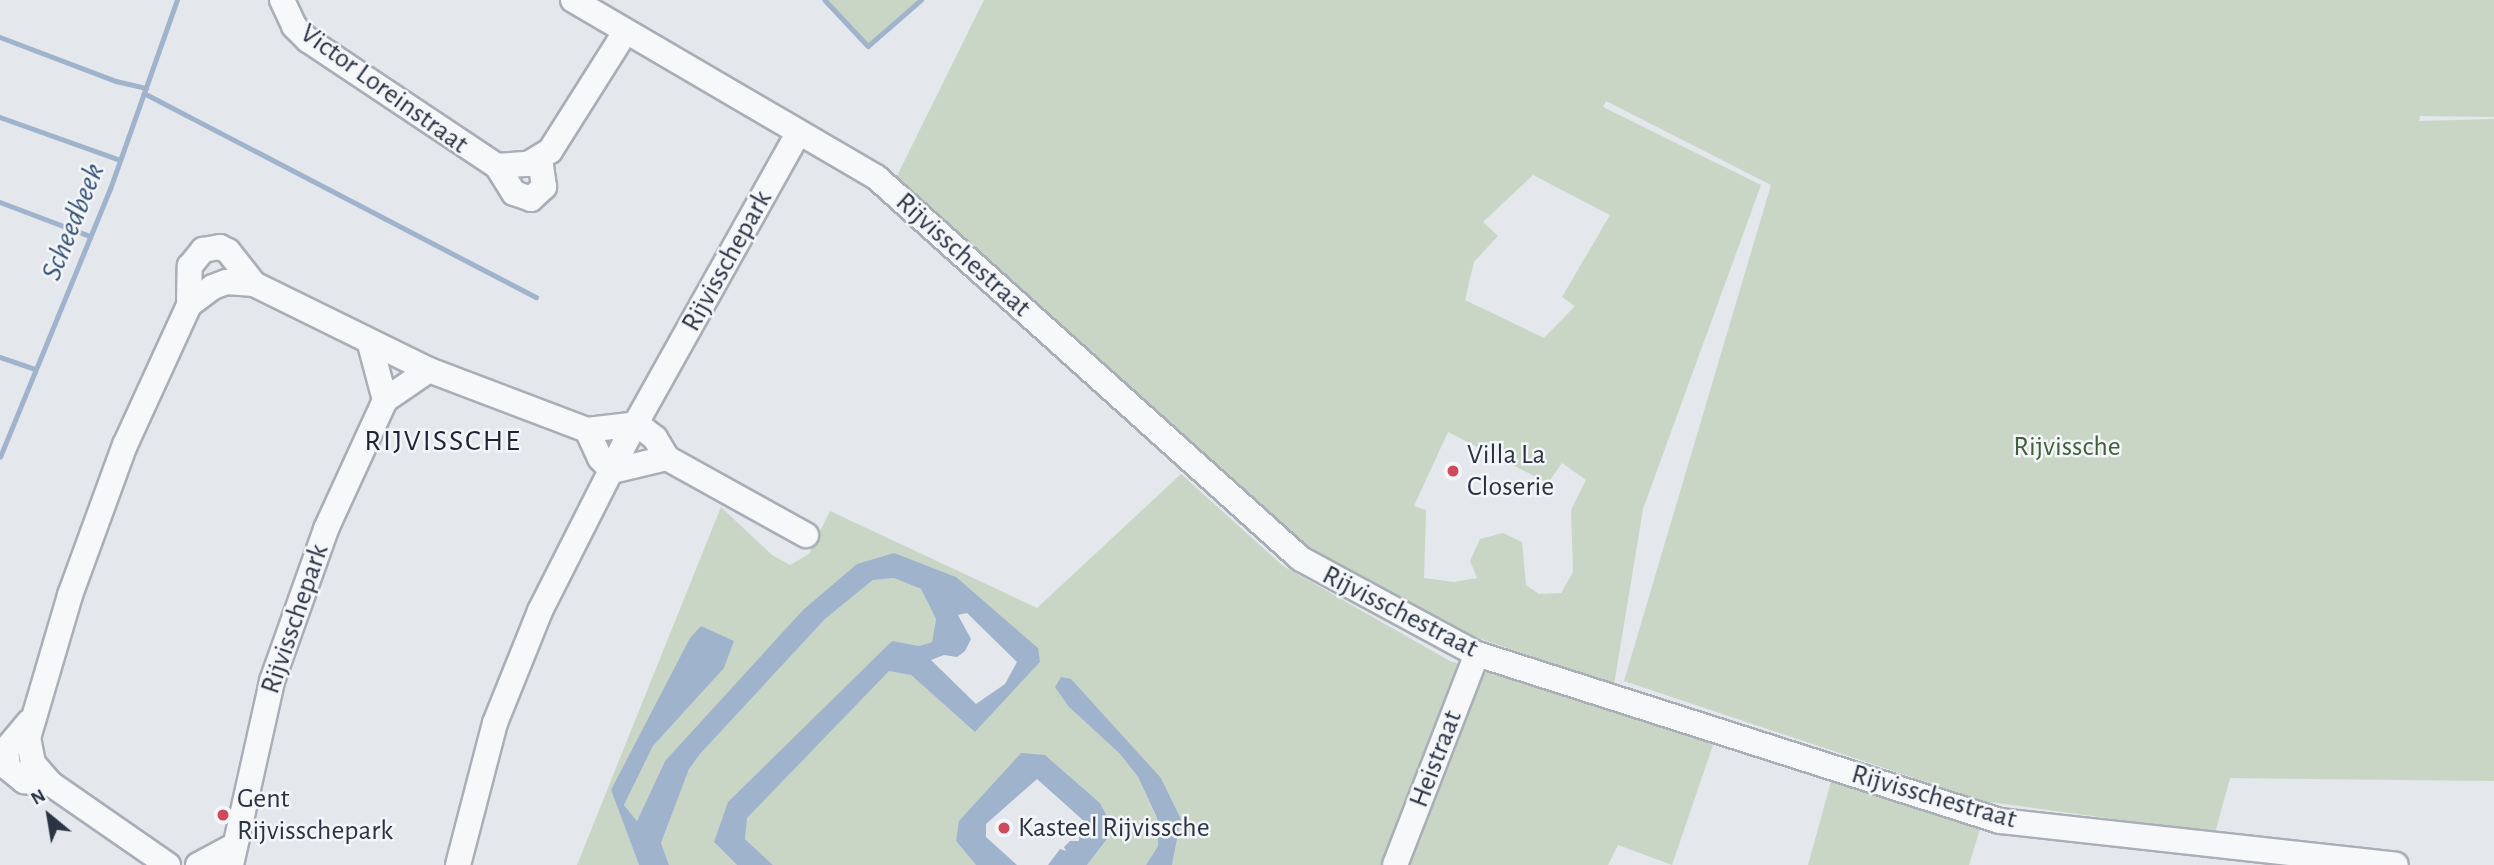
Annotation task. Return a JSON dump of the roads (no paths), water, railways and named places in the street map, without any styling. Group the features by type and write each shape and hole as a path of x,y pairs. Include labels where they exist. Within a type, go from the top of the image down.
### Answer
{"street":[{"name":"Victor Loreinstraat","path":"282,0 294,26 308,40 497,166 514,193 531,198 544,187 540,159 497,166"},
{"name":"Rijvisschestraat","path":"573,0 624,34 876,177 1301,559 1477,654 2000,821 2396,865"},
{"path":"540,159 558,143 624,34"},
{"name":"Rijvisschepark","path":"458,865 495,723 540,611 636,424 798,134"},
{"path":"168,865 51,784 29,753 29,722 96,518 189,305 190,266 203,250 212,247 228,251 254,284"},
{"path":"189,305 226,282 254,284 370,344 429,370 587,430 636,424 655,438 667,458 806,535"},
{"path":"370,344 385,400 429,370"},
{"name":"Rijvisschepark","path":"198,865 231,856 293,613 326,528 385,400"},
{"path":"587,430 600,458 612,471 667,458"},
{"name":"Heistraat","path":"1395,865 1477,654"}],"water":[{"path":"894,553 956,577 1038,648 1040,662 975,732 911,675 889,671 747,818 745,839 773,865 737,865 714,842 728,802 892,641 919,646 932,642 936,619 921,589 894,578 873,580 825,619 700,754 689,769 661,843 669,865 639,865 611,790 690,638 701,626 734,641 724,668 653,746 624,805 637,821 665,761 803,610 857,564","holes":["967,613 1017,662 1005,684 976,704 931,660 944,655 957,657 965,651 971,639 958,615"]},
{"path":"1061,677 1071,679 1161,778 1181,819 1172,865 1146,865 1158,846 1157,818 1138,777 1120,754 1069,707 1055,687"},
{"path":"1021,753 1045,755 1100,803 1108,818 1107,839 1087,865 1048,865 1060,849 1066,851 1064,847 1070,841 1079,841 1080,827 1085,822 1037,779 986,824 986,837 1017,865 976,865 956,841 959,821"}],"waterway":[{"name":"Scheedbeek","path":"0,457 110,189 177,0"},
{"path":"825,0 868,46 921,0"},
{"path":"0,37 116,81 146,88"},
{"path":"144,93 536,297"},
{"path":"0,117 120,160"},
{"path":"0,202 90,236"},
{"path":"0,357 35,369"}],"place":[{"name":"Villa La Closerie","path":"1453,471"},
{"name":"Gent Rijvisschepark","path":"223,815"},
{"name":"Kasteel Rijvissche","path":"1004,828"}],"district":[{"name":"RIJVISSCHE","path":"443,441"}],"park label":[{"name":"Rijvissche","path":"2067,447"}]}
